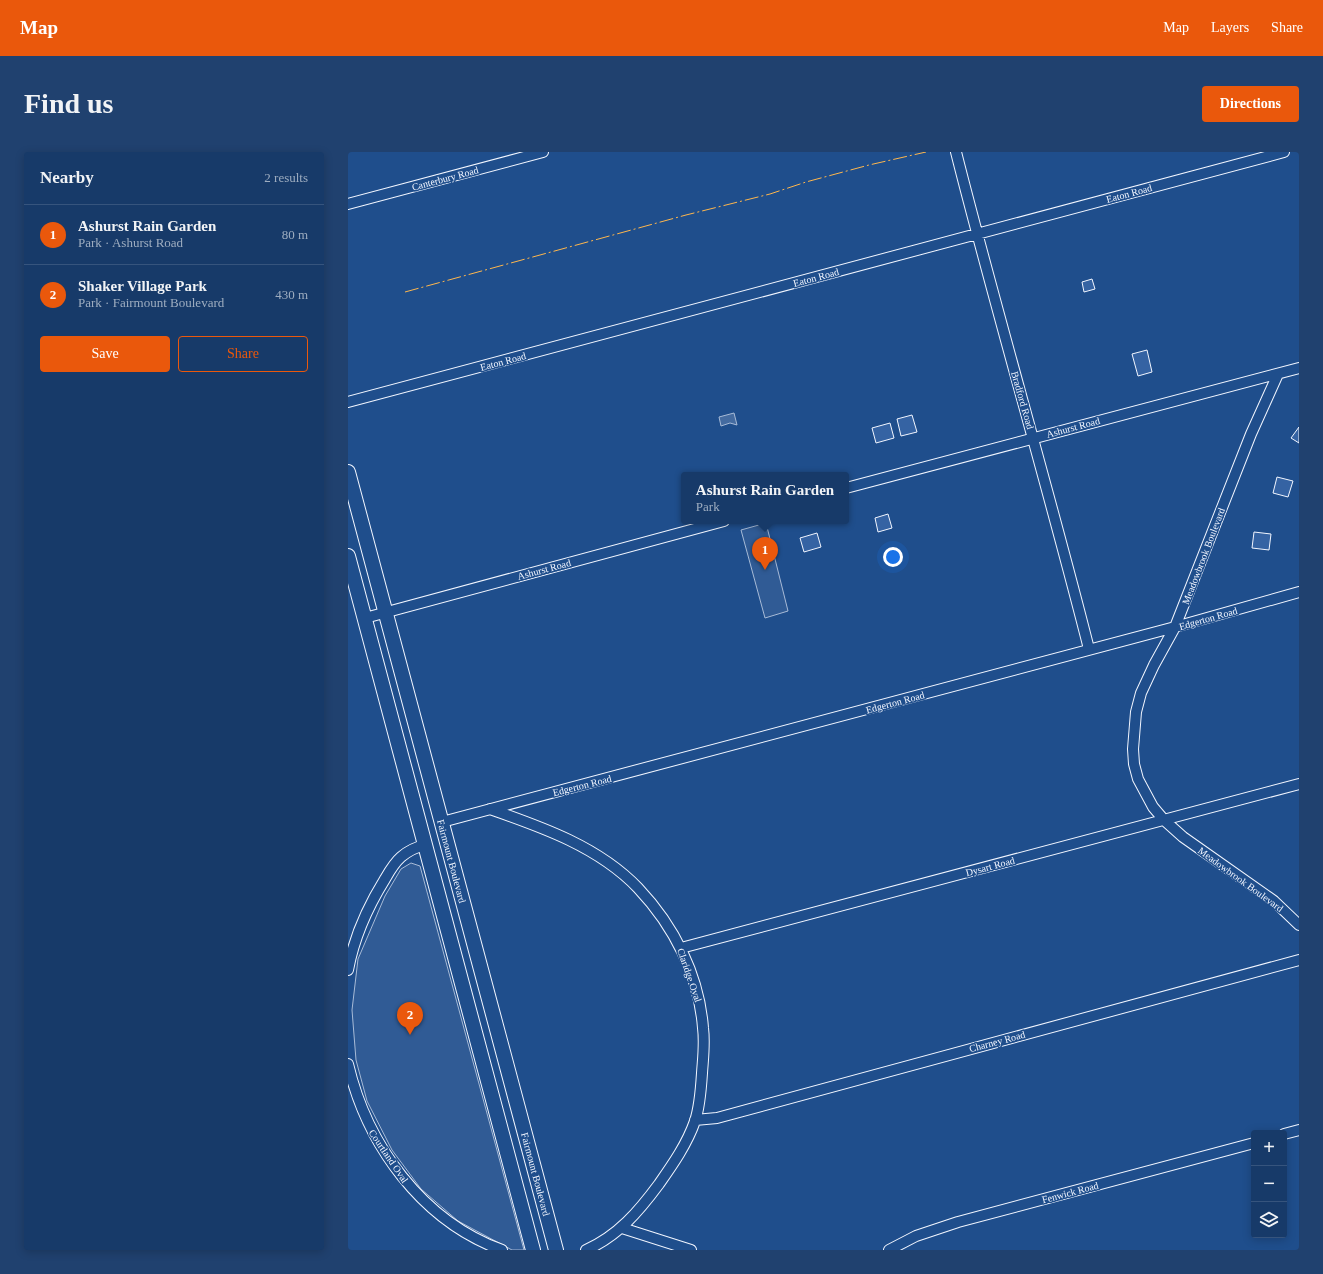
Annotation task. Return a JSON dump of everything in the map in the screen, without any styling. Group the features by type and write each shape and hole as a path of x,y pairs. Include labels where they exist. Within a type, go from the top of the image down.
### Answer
{"main road":[{"name":"Fairmount Boulevard","path":"348,472 556,1250"},
{"path":"348,556 533,1250"}],"street":[{"name":"Canterbury Road","path":"348,204 543,152"},
{"name":"Bradford Road","path":"956,152 1034,438 1089,649"},
{"name":"Eaton Road","path":"348,402 1284,152"},
{"path":"1278,374 1299,368"},
{"name":"Ashurst Road","path":"849,487 1278,374"},
{"name":"Meadowbrook Boulevard","path":"1278,374 1250,434 1175,627 1154,665 1141,693 1136,712 1133,757 1138,779 1153,806 1164,820 1183,837 1274,901 1299,925"},
{"name":"Ashurst Road","path":"364,618 713,524"},
{"name":"Edgerton Road","path":"490,809 635,772 1175,627 1299,592"},
{"name":"Dysart Road","path":"681,948 1299,784"},
{"path":"442,822 490,809"},
{"name":"Claridge Oval","path":"490,809 550,831 580,846 610,864 630,880 647,898 669,928 681,948 697,992 703,1028 704,1056 695,1120 686,1143 648,1198 622,1228 607,1239 586,1250"},
{"path":"348,970 354,944 363,920 391,869 405,854 413,849 425,845"},
{"name":"Charney Road","path":"695,1120 717,1118 1299,960"},
{"name":"Courtland Oval","path":"349,1069 352,1096 376,1139 392,1164 409,1186 431,1208 460,1229 484,1243 502,1250"},
{"path":"1287,1133 1299,1130"},
{"name":"Fenwick Road","path":"889,1250 916,1236 950,1224 1251,1144"},
{"path":"622,1228 691,1250"}],"shaded area":[{"path":"734,413 737,425 730,423 721,426 719,417"},
{"path":"766,524 788,611 765,618 741,530"},
{"path":"411,863 420,866 524,1250 512,1250 458,1221 421,1189 392,1150 367,1101 356,1060 352,1010 358,959 385,896 401,869"}],"building":[{"path":"1092,279 1095,289 1084,292 1082,282"},
{"path":"1147,350 1152,372 1138,376 1132,354"},
{"path":"912,415 917,432 901,436 897,419"},
{"path":"890,423 894,438 876,443 872,428"},
{"path":"1299,427 1299,443 1291,438"},
{"path":"1277,477 1293,481 1288,497 1273,493"},
{"path":"888,514 892,528 878,532 875,518"},
{"path":"1254,532 1271,534 1269,550 1252,548"},
{"path":"817,533 821,547 804,552 800,538"}],"power":[{"path":"405,292 686,215 770,194 806,182 869,165 926,152"}],"place":[{"name":"Ashurst Rain Garden","path":"765,570"},
{"name":"Shaker Village Park","path":"410,1035"}]}
